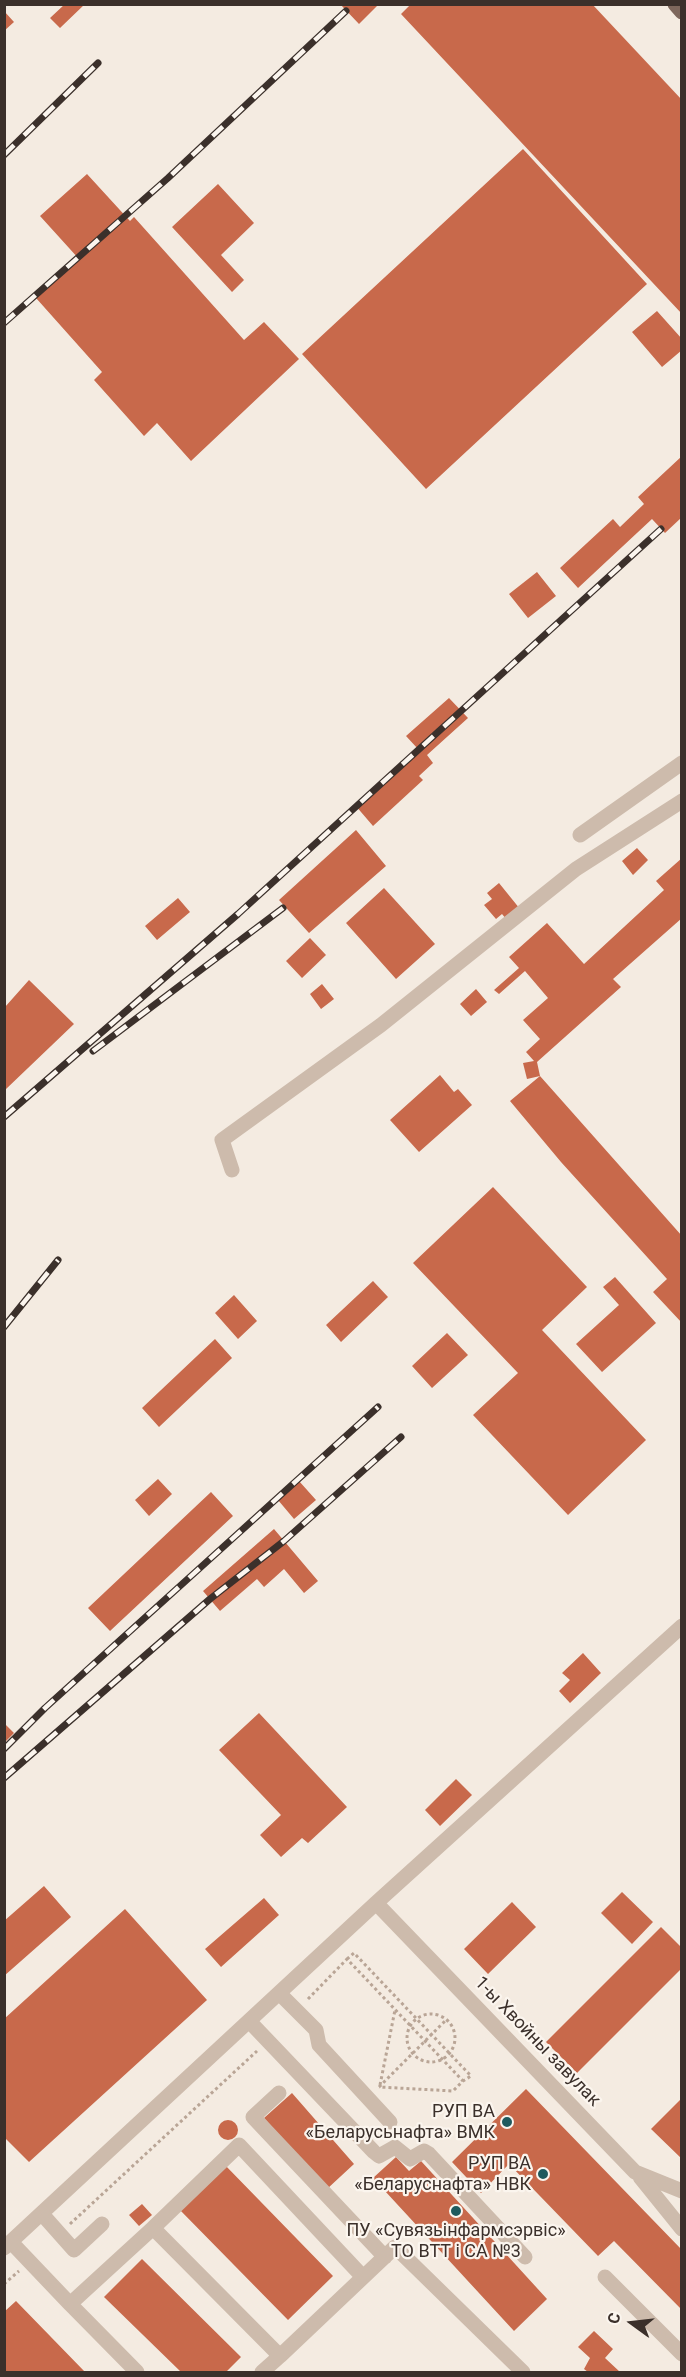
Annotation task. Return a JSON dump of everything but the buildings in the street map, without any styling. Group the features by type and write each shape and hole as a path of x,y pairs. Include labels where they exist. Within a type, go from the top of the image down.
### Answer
{"main road":[{"path":"675,4 681,12"}],"street":[{"path":"580,835 681,763"},
{"path":"232,1170 222,1140 381,1025 576,869 681,801"},
{"path":"137,2373 29,2261 8,2245 376,1903 681,1626"},
{"name":"1-ы Хвойны завулак","path":"376,1903 636,2172 681,2191"},
{"path":"279,1993 316,2030 319,2045 390,2122"},
{"path":"249,2021 379,2156 395,2147 410,2159 424,2151 429,2154 525,2257"},
{"path":"279,2093 253,2117 385,2257"},
{"path":"70,2304 239,2145 363,2277"},
{"path":"636,2172 681,2229"},
{"path":"42,2214 74,2250 102,2224"},
{"path":"153,2228 280,2356"},
{"path":"262,2373 395,2247 523,2373"},
{"path":"604,2277 681,2354"}],"path":[{"path":"297,2011 354,1953 471,2076 453,2091 379,2087"},
{"path":"347,1959 463,2081"},
{"path":"386,2000 392,1994"},
{"path":"379,2087 395,2010"},
{"path":"432,2014 446,2020 454,2033 449,2053 442,2059 426,2062 412,2054 406,2038 410,2026 416,2019 432,2014"},
{"path":"379,2087 446,2020"},
{"path":"59,2234 268,2040"},
{"path":"4,2284 29,2261"}],"railway":[{"path":"4,323 168,178 346,11"},
{"path":"4,155 98,63"},
{"path":"4,1117 238,914 661,529"},
{"path":"93,1051 283,908"},
{"path":"4,1327 58,1260"},
{"path":"4,1749 45,1708 378,1407"},
{"path":"4,1778 210,1599 284,1541 401,1437"}],"place":[{"name":"РУП ВА «Беларусьнафта» ВМК","path":"507,2122"},
{"name":"РУП ВА «Беларуснафта» НВК","path":"543,2174"},
{"name":"ПУ «Сувязьінфармсэрвіс» ТО ВТТ і СА №3","path":"456,2211"}]}
